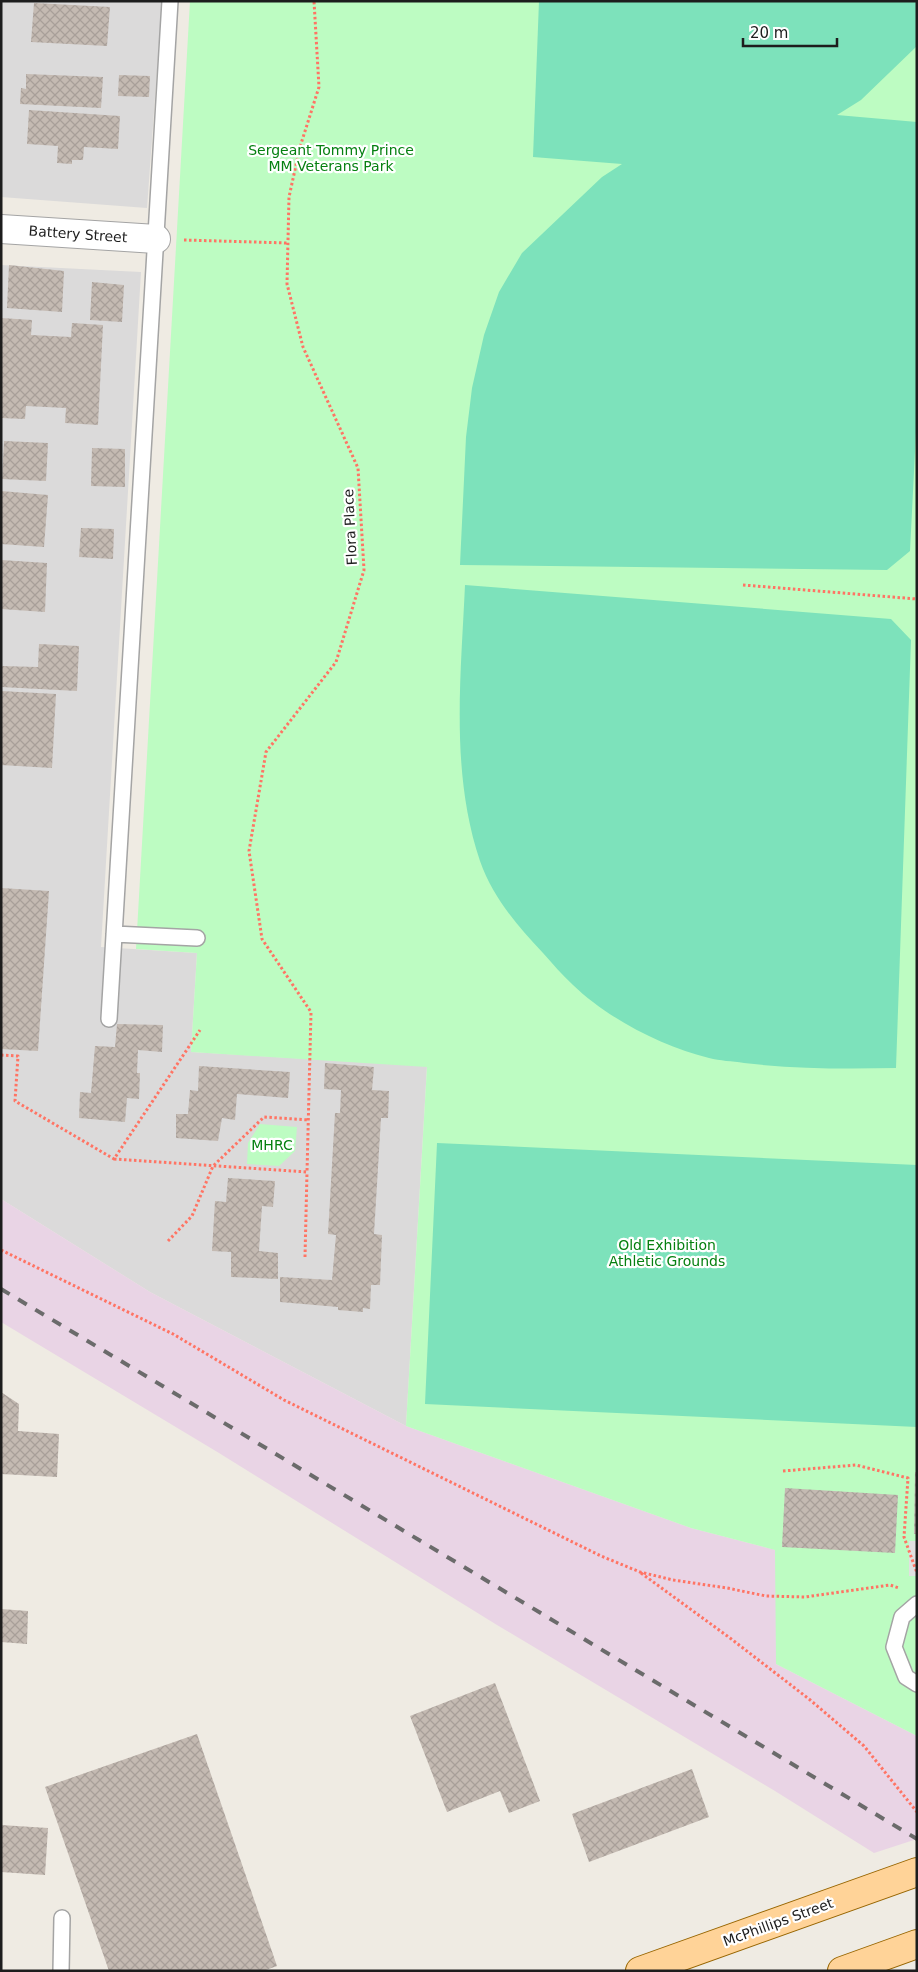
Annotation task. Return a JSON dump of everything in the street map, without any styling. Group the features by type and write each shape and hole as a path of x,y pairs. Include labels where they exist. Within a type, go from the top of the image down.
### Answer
{"main road":[{"name":"McPhillips Street","path":"640,1971 917,1872"},
{"path":"842,1971 917,1944"}],"street":[{"name":"Battery Street","path":"1,228 156,239"}],"lane":[{"path":"109,1019 170,1"},
{"path":"114,934 197,938"},
{"path":"917,1604 902,1616 894,1647 906,1677 917,1684"},
{"path":"61,1971 62,1918"}],"path":[{"name":"Flora Place","path":"305,1256 311,1054 310,1012 262,939 249,852 266,752 336,662 364,570 358,468 303,347 288,284 289,197 300,147 319,87 314,1"},
{"path":"156,239 288,242"},
{"path":"743,585 917,599"},
{"path":"114,1159 200,1030"},
{"path":"1,1055 18,1056 15,1101 114,1159 307,1172"},
{"path":"168,1241 192,1216 213,1166 264,1118 309,1120"},
{"path":"1,1250 172,1334 284,1400 592,1551 640,1572 673,1580 766,1596 804,1597 890,1585 908,1591"},
{"path":"784,1471 856,1465 908,1478 904,1537 917,1572"},
{"path":"640,1572 738,1643 809,1699 864,1746 917,1812"}],"shaded area":[{"path":"1,1 162,1 147,208 1,197"},
{"path":"1,265 141,272 101,947 197,953 191,1052 427,1066 406,1426 150,1292 1,1199"},
{"path":"1,1199 150,1292 406,1426 691,1528 776,1550 776,1664 917,1736 917,1839 874,1853 775,1791 497,1625 219,1453 1,1322"},
{"path":"909,1541 917,1541 917,1576 909,1576"}],"green space":[{"name":"Old Exhibition Athletic Grounds","path":"190,1 917,1 917,1736 776,1664 775,1550 691,1528 406,1426 427,1067 191,1052 197,953 136,949"},
{"path":"539,1 917,1 917,46 861,100 837,115 917,122 917,412 910,551 887,570 460,565 466,437 472,388 484,335 499,292 522,253 602,177 622,164 533,157"},
{"path":"465,585 891,619 911,640 896,1068 763,1065 717,1060 673,1047 636,1030 602,1009 569,981 533,943 499,899 485,874 471,827 464,793 461,759 460,689"},
{"name":"MHRC","path":"260,1124 297,1127 295,1151 279,1166 247,1164 248,1143"},
{"path":"437,1143 917,1165 917,1427 425,1404"}],"building":[{"path":"34,3 110,7 107,46 31,42"},
{"path":"26,74 103,77 101,108 20,104 21,88 26,89"},
{"path":"119,75 150,76 149,97 118,96"},
{"path":"29,110 120,116 118,149 84,147 83,160 72,160 72,164 57,163 58,146 27,144"},
{"path":"9,265 64,271 62,312 7,308"},
{"path":"92,282 124,285 122,322 90,320"},
{"path":"1,318 32,320 31,335 71,337 72,323 103,325 98,425 65,423 66,408 26,406 25,419 1,418"},
{"path":"4,441 48,443 46,481 2,479"},
{"path":"92,448 125,449 125,487 91,486"},
{"path":"1,491 48,495 44,547 1,544"},
{"path":"81,528 114,529 113,559 79,557"},
{"path":"1,560 47,563 45,612 1,609"},
{"path":"39,644 79,646 77,691 1,687 1,666 38,667"},
{"path":"1,691 56,694 52,768 1,765"},
{"path":"1,888 49,891 38,1051 1,1049"},
{"path":"117,1024 163,1025 162,1052 138,1050 137,1073 140,1073 139,1099 127,1098 125,1122 79,1118 80,1092 91,1093 95,1046 115,1047"},
{"path":"325,1063 374,1067 372,1090 389,1091 388,1118 381,1118 374,1234 382,1235 380,1285 371,1285 370,1309 363,1308 363,1312 338,1310 338,1307 280,1302 280,1277 332,1280 336,1235 328,1234 335,1113 340,1113 341,1090 324,1089"},
{"path":"199,1066 290,1072 288,1098 237,1094 235,1120 222,1118 218,1141 176,1138 176,1114 188,1114 190,1090 198,1091"},
{"path":"228,1178 275,1181 273,1207 262,1206 259,1251 278,1253 278,1279 231,1277 231,1252 212,1251 215,1201 226,1202"},
{"path":"1,1392 19,1404 18,1431 59,1434 57,1477 1,1474"},
{"path":"915,1472 917,1472 917,1534 914,1534"},
{"path":"785,1488 898,1495 895,1553 782,1547"},
{"path":"1,1609 28,1611 27,1644 1,1642"},
{"path":"495,1683 540,1801 509,1813 500,1791 447,1812 410,1716"},
{"path":"197,1734 277,1966 263,1971 109,1971 45,1787"},
{"path":"692,1769 709,1817 589,1862 572,1814"},
{"path":"1,1825 48,1828 45,1875 1,1872"}],"railway":[{"path":"1,1289 917,1839"}],"park label":[{"name":"Sergeant Tommy Prince MM Veterans Park","path":"331,158"}]}
